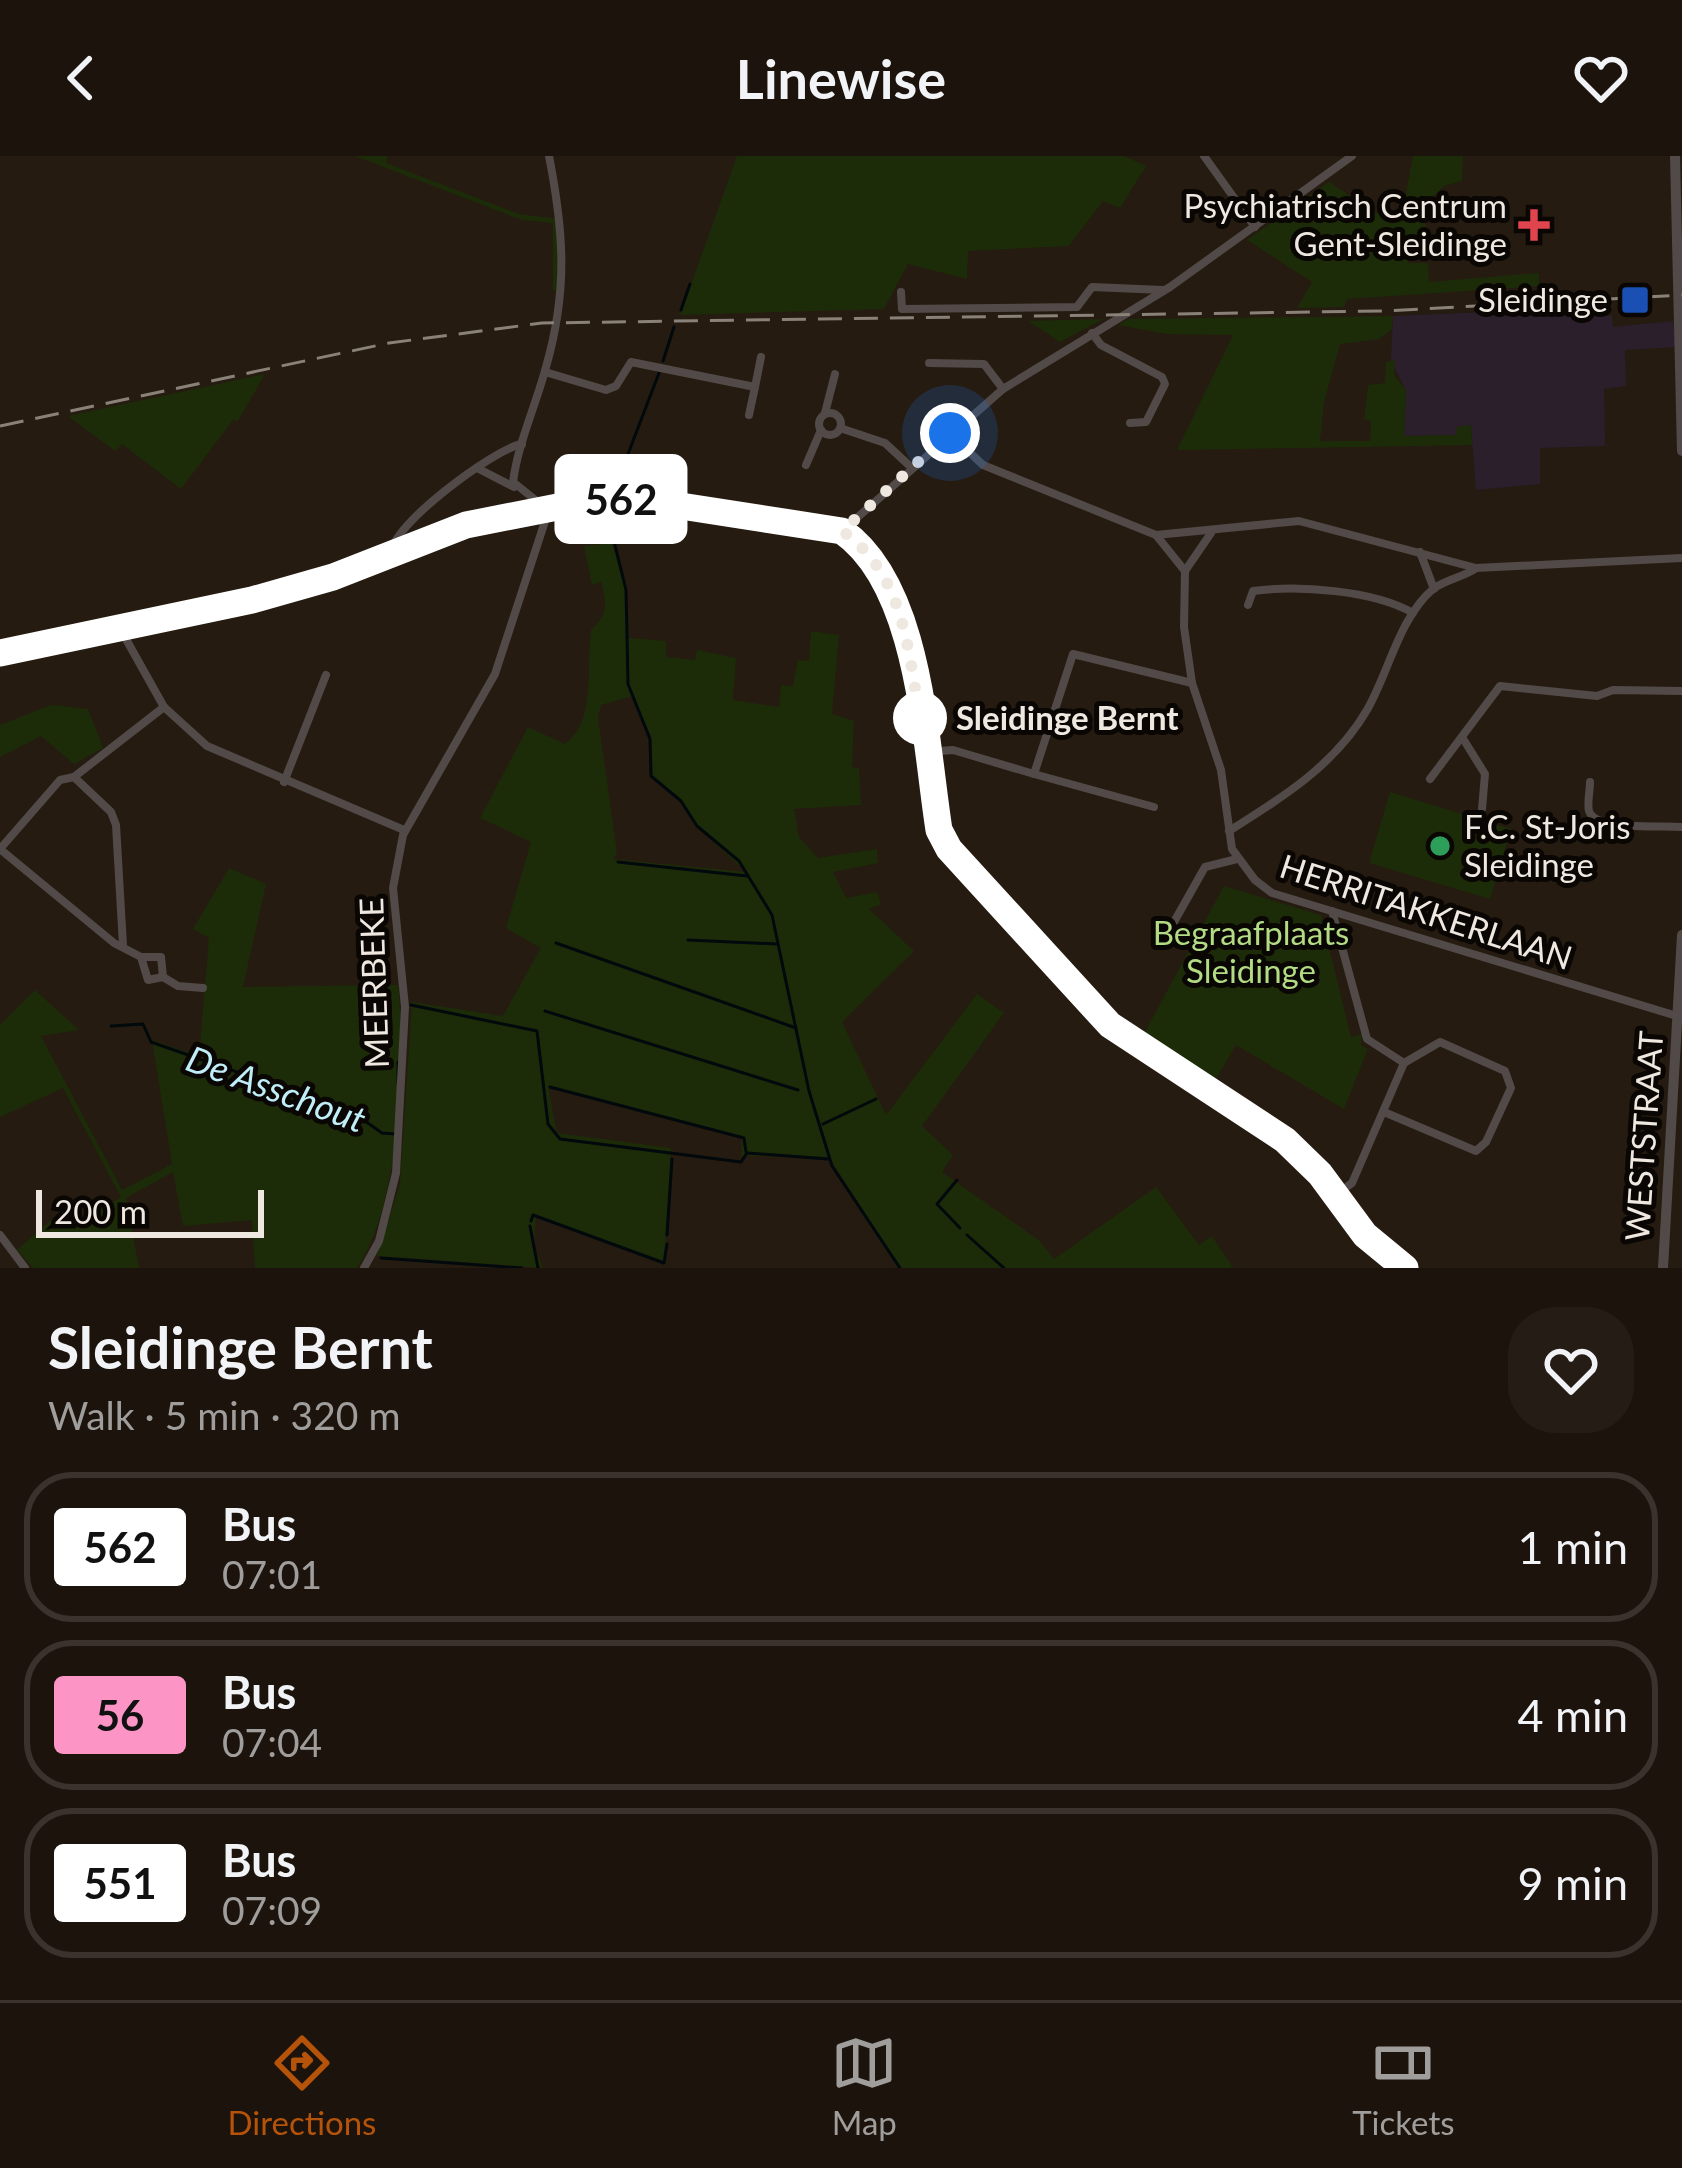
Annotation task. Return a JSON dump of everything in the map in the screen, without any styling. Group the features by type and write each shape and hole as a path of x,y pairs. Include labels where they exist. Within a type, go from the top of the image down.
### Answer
{"main road":[{"path":"0,653 122,632 298,587 466,525 611,499 842,531 894,591 939,830 949,849 1002,901 1102,1016 1279,1136 1336,1195 1365,1235 1406,1268"}],"street":[{"path":"514,487 556,322 565,242 549,156"},
{"path":"1204,156 1255,227"},
{"path":"842,531 1003,389 1165,290 1352,156"},
{"path":"1675,156 1682,451"},
{"path":"901,292 902,309 951,310 1076,307 1091,287 1165,290"},
{"path":"1092,333 1106,349 1162,377 1165,384 1146,422 1130,423"},
{"path":"749,415 761,357"},
{"path":"545,373 606,390 637,361 755,386"},
{"path":"929,363 984,364 1003,389"},
{"path":"806,464 835,374"},
{"path":"825,413 838,415 841,428"},
{"path":"820,430 831,435 841,428"},
{"path":"841,428 886,442 912,468"},
{"path":"950,433 983,465 1156,535 1299,521 1476,568 1682,557"},
{"path":"392,554 395,537 477,468 522,445"},
{"path":"477,468 544,509"},
{"name":"MEERBEKE","path":"364,1268 379,1241 396,1173 406,1007 393,888 404,830 489,686 544,509"},
{"path":"1156,535 1185,571 1213,531"},
{"path":"1420,552 1433,589"},
{"path":"1229,831 1290,793 1336,752 1366,712 1413,613 1433,589 1476,568"},
{"name":"HERRITAKKERLAAN","path":"1185,571 1192,683 1221,770 1229,831 1237,859 1272,893 1679,1016"},
{"path":"1248,605 1253,591 1288,590 1370,599 1413,613"},
{"path":"122,632 164,707 207,746 404,830"},
{"path":"1034,774 1073,654 1192,683"},
{"path":"284,782 326,675"},
{"path":"1430,779 1500,686 1598,696 1613,690 1682,691"},
{"path":"163,977 161,957 141,957 114,943 0,849 60,780 74,777 164,707"},
{"path":"1462,737 1485,775 1482,809"},
{"path":"926,752 953,751 1154,807"},
{"path":"74,777 110,812 116,825 123,945"},
{"path":"1590,782 1589,810 1597,820 1619,826 1682,826"},
{"name":"HERRITAKKERLAAN","path":"1182,940 1170,929 1205,867 1237,859"},
{"path":"1332,911 1366,1039 1404,1063"},
{"name":"WESTSTRAAT","path":"1663,1268 1676,1188 1682,935"},
{"path":"141,957 148,980 163,977 178,986 202,988"},
{"path":"1336,1195 1352,1183 1404,1063 1440,1042 1504,1071 1511,1088 1486,1142 1476,1150 1384,1112"},
{"path":"0,1235 26,1268"}],"shaded area":[{"path":"1582,308 1583,316 1612,316 1613,327 1673,321 1676,347 1625,350 1626,386 1604,389 1605,446 1540,448 1540,484 1476,490 1471,426 1457,435 1404,436 1406,390 1391,361 1393,316"}],"green space":[{"path":"355,156 388,156 386,163 519,214 559,219 558,289 553,292 553,223 522,220"},
{"path":"737,156 1124,156 1146,166 1120,208 1103,201 1069,246 968,251 967,279 908,264 884,309 680,315"},
{"path":"1413,156 1463,156 1462,181 1444,186 1419,210 1431,237 1406,249 1409,263 1428,263 1429,282 1539,273 1539,286 1347,299 1344,307 1297,308 1312,282 1247,240 1329,182 1388,220 1403,209"},
{"path":"1393,316 1392,329 1379,339 1340,344 1324,402 1320,441 1370,441 1371,421 1364,419 1368,385 1385,383 1386,362 1395,360 1394,375 1406,390 1404,436 1456,435 1457,427 1471,425 1472,445 1177,450 1233,335 1167,334 1118,325 1128,319"},
{"path":"1103,319 1060,342 1028,321"},
{"path":"265,374 238,421 233,420 181,489 122,444 115,451 68,416"},
{"path":"612,543 626,590 628,638 666,641 666,657 695,660 697,650 736,658 733,700 779,707 781,685 793,686 798,660 809,661 811,631 839,635 832,714 854,721 852,767 859,768 861,805 794,809 799,837 818,858 877,849 878,863 833,872 846,898 877,892 881,904 869,909 914,951 842,1022 886,1115 977,994 1004,1013 922,1126 953,1155 942,1172 1040,1241 1054,1259 1156,1187 1199,1245 1212,1236 1233,1268 900,1268 829,1157 741,1156 742,1136 548,1086 557,1133 671,1148 664,1261 536,1216 534,1246 543,1268 377,1256 400,1184 412,1002 503,1016 541,948 506,928 531,842 480,818 528,727 565,744 582,721 591,630 601,619 605,603 601,582 592,585 584,546","holes":["632,696 651,736 653,777 680,798 694,824 746,872 613,859 617,852 598,718 601,705"]},
{"path":"51,705 88,709 103,748 74,764 41,736 0,757 0,725"},
{"name":"F.C. St-Joris Sleidinge","path":"1390,792 1511,829 1490,899 1369,863"},
{"path":"229,868 266,884 243,987 398,985 397,1131 383,1208 371,1241 357,1268 255,1268 252,1220 183,1226 173,1172 126,1198 139,1268 33,1268 17,1250 72,1201 85,1219 121,1197 63,1088 0,1117 0,1025 35,990 79,1030 41,1036 122,1190 172,1164 152,1040 199,1056 209,938 193,929"},
{"name":"Begraafplaats Sleidinge","path":"1224,886 1321,915 1351,1037 1362,1034 1361,1045 1368,1049 1344,1109 1236,1045 1212,1086 1141,1039"}],"waterway":[{"path":"681,310 690,284"},
{"path":"663,361 674,327"},
{"path":"615,488 659,373"},
{"path":"606,509 626,590 628,684 650,739 651,776 681,801 697,826 739,861 772,915 809,1091 832,1166 900,1268"},
{"path":"618,862 747,876"},
{"path":"688,940 776,944"},
{"path":"556,943 796,1028"},
{"name":"De Asschout","path":"411,1005 537,1031 548,1124 560,1139 741,1162 747,1153 828,1159"},
{"path":"545,1011 798,1090"},
{"name":"De Asschout","path":"111,1026 143,1024 151,1042 352,1112 382,1133 395,1134"},
{"name":"De Asschout","path":"398,1062 398,1082"},
{"path":"550,1087 744,1138 746,1152"},
{"path":"823,1124 876,1099"},
{"path":"667,1235 672,1159"},
{"path":"957,1180 937,1204 960,1228"},
{"path":"531,1221 533,1215 664,1263 667,1244"},
{"path":"530,1226 538,1268"},
{"path":"967,1235 1004,1268"},
{"path":"381,1258 522,1268"}],"railway":[{"path":"0,426 389,343 542,323 1383,311 1682,295"}],"bus line":[{"name":"562","path":"0,653 122,632 252,600 333,577 466,525 588,501 655,502 842,531 894,591 939,830 949,849 1002,901 1110,1025 1285,1140 1320,1174 1365,1235 1405,1268"}],"place":[{"name":"Psychiatrisch Centrum Gent-Sleidinge","path":"1534,225"},
{"name":"Sleidinge","path":"1635,300"},
{"name":"Sleidinge Bernt","path":"920,718"},
{"name":"F.C. St-Joris Sleidinge","path":"1440,846"}],"route":[{"path":"920,718 921,724 894,591 842,531 950,433"}]}
